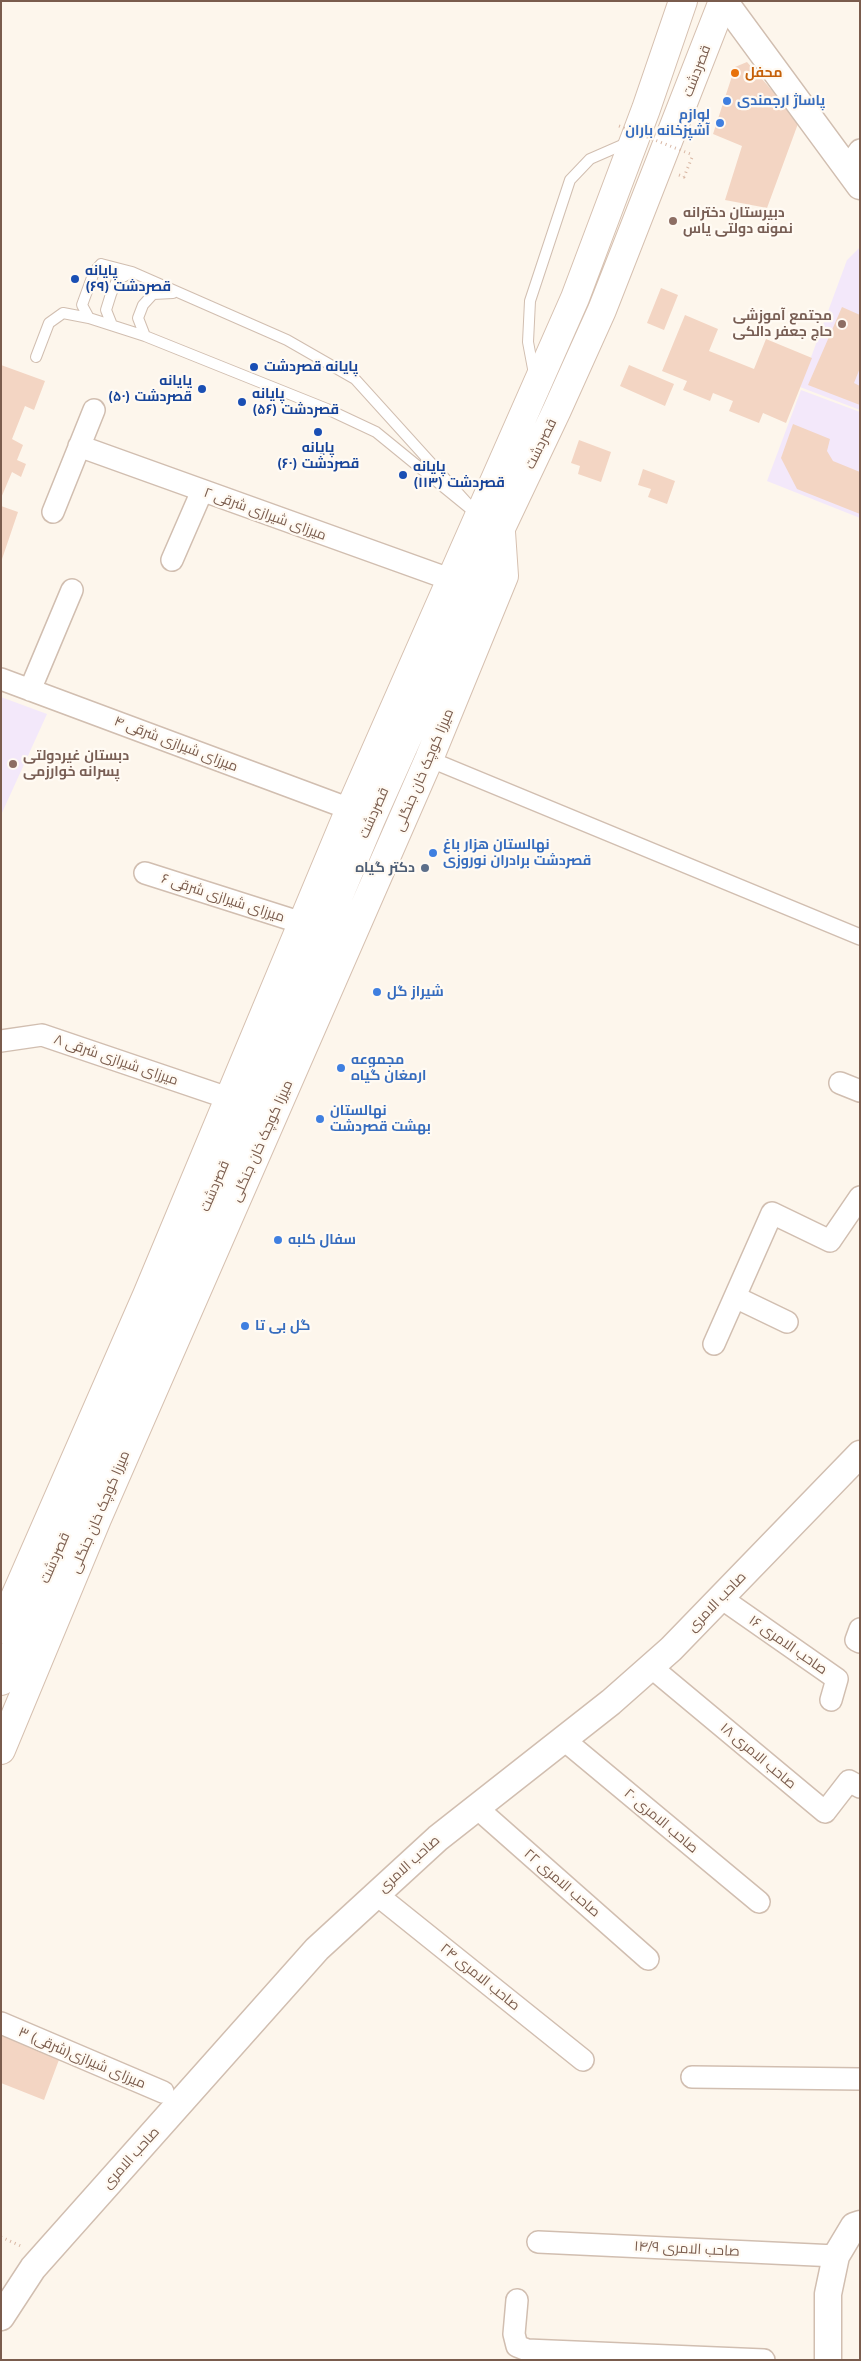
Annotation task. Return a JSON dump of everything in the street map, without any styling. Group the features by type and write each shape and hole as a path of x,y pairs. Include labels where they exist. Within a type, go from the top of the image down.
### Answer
{"main road":[{"name":"قصردشت","path":"1,1629 147,1295 228,1098 312,928 490,522 536,388 575,298 627,132 683,1"},
{"name":"قصردشت","path":"490,522 557,410 602,310 724,1"},
{"name":"میرزا کوچک خان جنگلی","path":"1,1750 97,1519 177,1308 429,759 504,576 490,522"},
{"name":"قصردشت","path":"1,1681 177,1308 312,928"}],"street":[{"path":"724,1 856,168"},
{"path":"53,512 94,410"},
{"name":"۲ میرزای شیرازی شرقی","path":"79,446 462,585"},
{"path":"172,560 202,491"},
{"path":"30,690 72,590"},
{"name":"۴ میرزای شیرازی شرقی","path":"1,679 361,814"},
{"path":"429,759 860,936"},
{"name":"۶ میرزای شیرازی شرقی","path":"145,873 312,928"},
{"name":"۸ میرزای شیرازی شرقی","path":"1,1041 42,1035 228,1098"},
{"path":"840,1083 860,1092"},
{"path":"714,1344 772,1213 830,1241 860,1197"},
{"path":"735,1297 787,1322"},
{"name":"صاحب الامری","path":"1,2317 33,2268 318,1949 438,1838 652,1667 860,1454"},
{"name":"۱۶ صاحب الامری","path":"721,1598 837,1679 832,1700"},
{"path":"860,1629 856,1640 860,1642"},
{"name":"۱۸ صاحب الامری","path":"652,1667 825,1812 849,1781 860,1786"},
{"name":"۲۰ صاحب الامری","path":"564,1739 759,1902"},
{"name":"۲۲ صاحب الامری","path":"477,1808 648,1959"},
{"name":"۲۴ صاحب الامری","path":"376,1894 584,2060"},
{"name":"۳ میرزای شیرازی(شرقی)","path":"1,2024 163,2092"},
{"path":"692,2077 860,2079"},
{"path":"828,2360 828,2294 836,2256 854,2226 860,2224"},
{"name":"۱۴/۹ صاحب الامری","path":"538,2242 836,2256"},
{"path":"516,2300 514,2334 516,2346 527,2350 764,2360"}],"lane":[{"path":"536,388 528,342 530,301 570,180 590,158 627,132"},
{"path":"89,318 82,306 94,272 102,264 132,272 176,293 287,340 355,379 490,522"},
{"path":"112,325 106,310 111,294 117,280 132,272"},
{"path":"145,336 138,318 143,305 154,294 176,293"},
{"path":"36,356 49,323 63,313 89,318 145,336 327,409 376,432 490,522"}],"path":[{"path":"627,132 693,155 684,177"}],"shaded area":[{"name":"مجتمع آموزشی حاج جعفر دالکی","path":"860,247 860,410 800,387 847,260"},
{"path":"801,390 860,412 860,518 767,481"},
{"name":"دبستان غیردولتی پسرانه خوارزمی","path":"1,697 47,714 1,815"}],"building":[{"path":"747,62 799,121 767,208 725,200 742,146 713,134 735,67"},
{"path":"661,288 678,295 664,330 647,323"},
{"path":"842,307 860,315 860,368 854,383 860,386 860,405 808,385"},
{"path":"685,315 718,329 709,351 754,369 766,339 812,358 786,423 763,413 759,423 729,411 733,401 713,393 710,401 683,390 687,381 662,371"},
{"path":"1,365 45,381 34,410 25,406 12,439 23,445 17,460 26,464 21,477 12,472 1,498"},
{"path":"629,365 674,384 665,406 620,386"},
{"path":"793,424 830,439 827,451 833,461 860,472 860,514 797,489 781,458"},
{"path":"579,440 611,452 601,482 578,474 580,466 571,463"},
{"path":"643,469 675,481 667,504 648,497 651,489 638,485"},
{"path":"1,506 18,512 1,562"},
{"path":"1,2031 60,2057 44,2100 1,2083"}],"place":[{"name":"محفل","path":"735,73"},
{"name":"پاساژ ارجمندی","path":"727,101"},
{"name":"لوازم آشپزخانه باران","path":"720,123"},
{"name":"دبیرستان دخترانه نمونه دولتی یاس","path":"673,221"},
{"name":"پایانه قصردشت (۶۹)","path":"75,279"},
{"name":"مجتمع آموزشی حاج جعفر دالکی","path":"842,324"},
{"name":"پایانه قصردشت","path":"254,367"},
{"name":"پایانه قصردشت (۵۰)","path":"202,389"},
{"name":"پایانه قصردشت (۵۶)","path":"242,402"},
{"name":"پایانه قصردشت (۶۰)","path":"318,432"},
{"name":"پایانه قصردشت (۱۱۳)","path":"403,475"},
{"name":"دبستان غیردولتی پسرانه خوارزمی","path":"13,764"},
{"name":"نهالستان هزار باغ قصردشت برادران نوروزی","path":"433,853"},
{"name":"دکتر گیاه","path":"425,868"},
{"name":"شیراز گل","path":"377,992"},
{"name":"مجموعه ارمغان گیاه","path":"341,1068"},
{"name":"نهالستان بهشت قصردشت","path":"320,1119"},
{"name":"سفال کلبه","path":"278,1240"},
{"name":"گل بی تا","path":"245,1326"}]}
